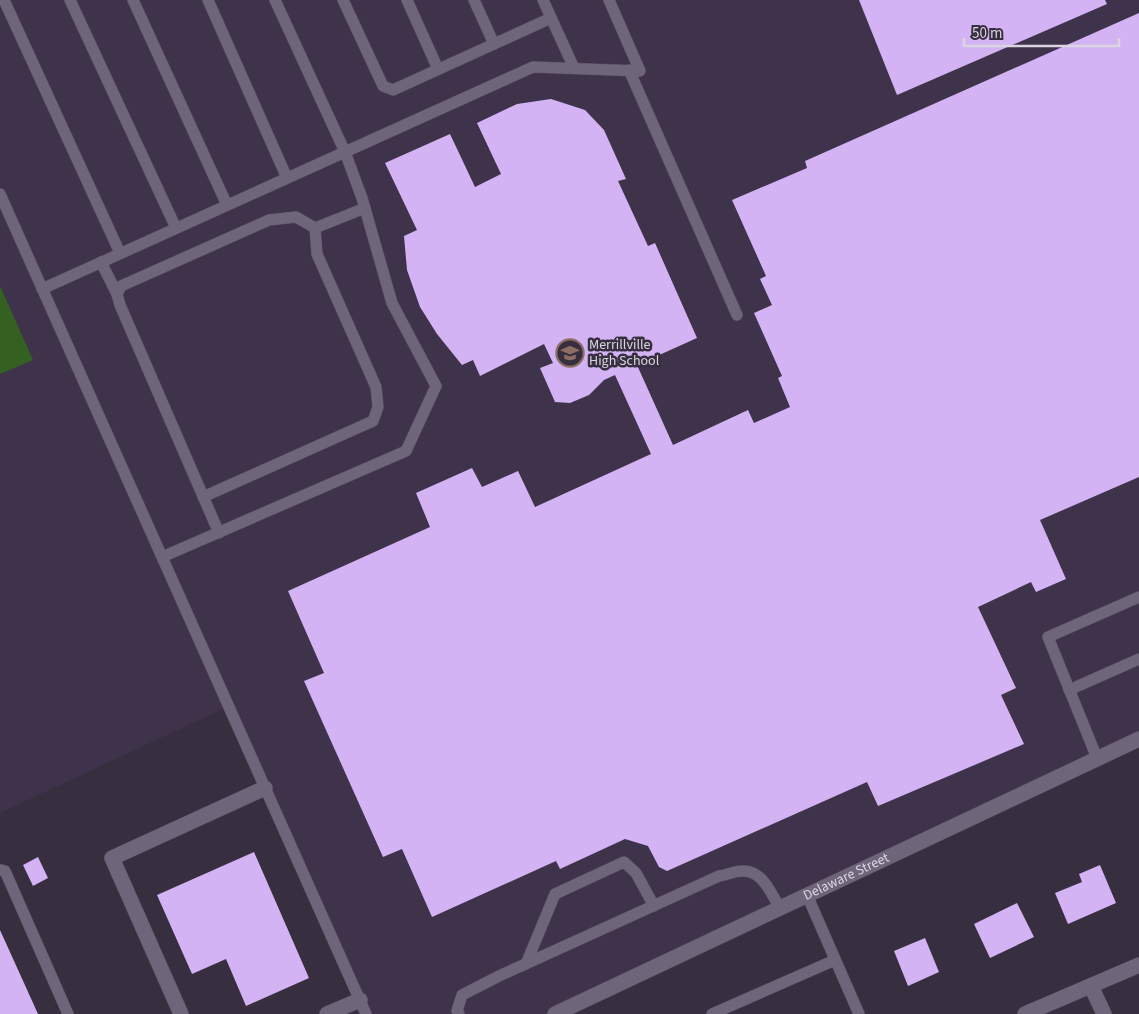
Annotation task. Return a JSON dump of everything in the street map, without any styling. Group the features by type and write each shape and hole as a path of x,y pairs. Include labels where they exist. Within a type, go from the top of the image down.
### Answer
{"street":[{"name":"Delaware Street","path":"556,1014 1139,738"},
{"path":"181,1014 112,858 265,788"},
{"path":"1025,1014 1139,965"},
{"path":"1091,986 1104,1014"},
{"path":"327,1014 360,1000"}],"lane":[{"path":"4,0 120,253"},
{"path":"70,0 176,228"},
{"path":"133,0 227,205"},
{"path":"208,0 287,178"},
{"path":"162,557 406,451 436,386 392,303 366,208 344,152 275,0"},
{"path":"343,0 383,86 394,90 551,18"},
{"path":"407,0 438,69"},
{"path":"474,0 494,44"},
{"path":"543,0 574,68"},
{"path":"42,289 533,67 640,71 608,0"},
{"path":"628,70 737,315"},
{"path":"0,194 366,1014"},
{"path":"117,294 121,286 269,220 296,218 315,228 366,208"},
{"path":"203,497 373,421 378,407 376,387 317,254 315,228"},
{"path":"101,262 117,294 120,305 219,533"},
{"path":"1097,758 1048,637 1139,597"},
{"path":"1069,690 1139,659"},
{"path":"526,964 555,894 624,862 636,872 654,906"},
{"path":"0,870 5,871 68,1014"},
{"path":"459,1014 462,995 499,976 719,876 743,871 755,874 765,882 780,908"},
{"path":"807,895 859,1014"},
{"path":"712,1014 835,960"}],"shaded area":[{"name":"Merrillville High School","path":"0,0 1139,0 1139,739 556,1014 365,1014 229,706 0,813"}],"green space":[{"path":"0,286 33,360 0,374"}],"building":[{"path":"859,0 1105,0 1107,4 897,95"},
{"path":"1139,13 1139,477 1040,520 1066,579 1036,592 1031,582 978,607 1016,688 1001,695 1024,744 878,806 867,782 667,871 659,867 648,846 625,839 560,869 556,861 432,917 402,849 383,857 304,681 324,673 288,591 430,527 416,493 472,468 482,487 518,471 535,507 651,454 615,375 604,380 589,395 570,403 555,402 540,368 553,363 544,344 480,376 473,360 462,365 437,334 420,307 407,270 404,236 417,230 385,163 450,134 475,187 501,174 477,123 517,104 551,99 585,110 604,130 626,179 618,181 648,246 655,243 697,338 637,365 673,445 748,410 754,423 790,407 778,378 782,376 754,313 772,305 760,279 766,276 732,200 807,168 805,161"},
{"path":"254,852 309,978 246,1006 226,959 192,974 157,895"},
{"path":"38,857 48,878 33,886 23,865"},
{"path":"1100,865 1116,903 1068,924 1055,893 1082,882 1079,874"},
{"path":"1017,903 1034,937 990,958 974,924"},
{"path":"0,930 38,1014 0,1014"},
{"path":"925,938 939,972 908,986 894,951"}],"place":[{"name":"Merrillville High School","path":"570,353"}]}
